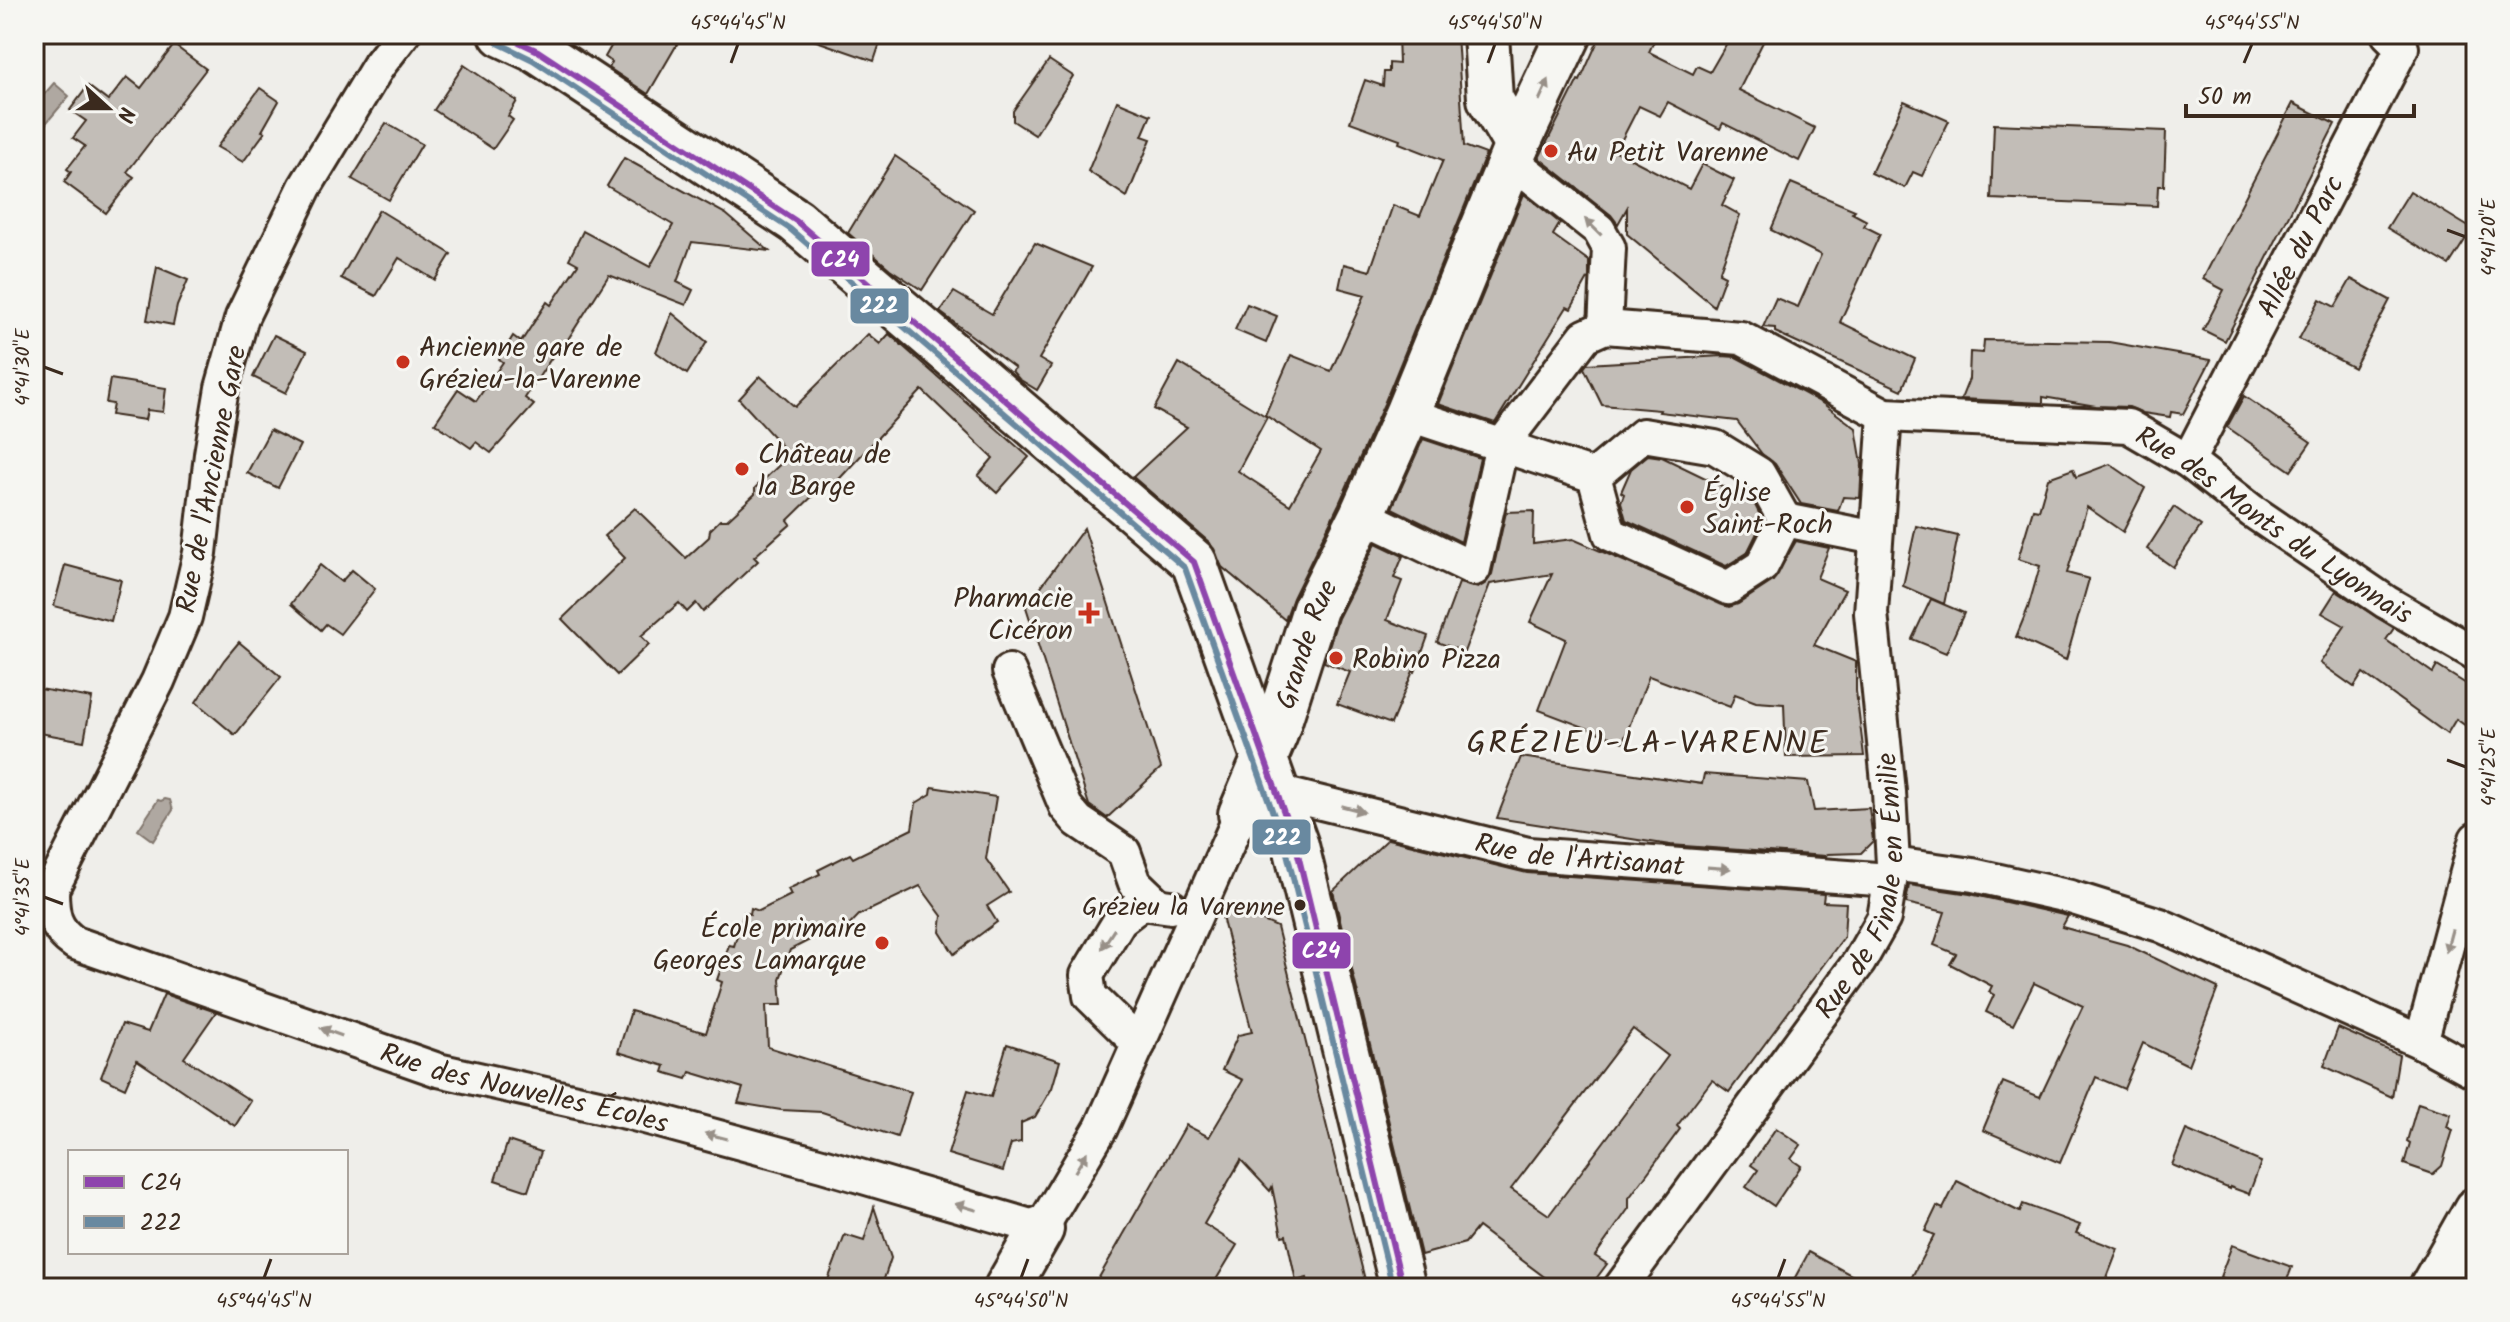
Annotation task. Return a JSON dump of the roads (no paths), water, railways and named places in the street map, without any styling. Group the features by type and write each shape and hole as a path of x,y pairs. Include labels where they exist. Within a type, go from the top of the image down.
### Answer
{"main road":[{"path":"1486,34 1490,99 1514,153"},
{"name":"Grande Rue","path":"1261,789 1315,609 1407,414 1514,153 1569,34"},
{"path":"528,40 796,221 1194,562 1261,789 1296,846 1403,1288"},
{"path":"2432,1288 2476,1210"},
{"name":"Grande Rue","path":"1007,1288 1041,1229"}],"street":[{"name":"Rue de l'Ancienne Gare","path":"43,891 158,681 185,617 200,553 222,388 242,317 305,187 379,65 403,34"},
{"name":"Allée du Parc","path":"2188,461 2401,39"},
{"path":"1362,515 1474,569 1502,445 1585,336 1605,327 1609,248 1599,230 1514,153"},
{"name":"Rue des Monts du Lyonnais","path":"1605,327 1741,338 1885,415 2128,426 2188,461 2252,511 2386,602 2476,654"},
{"path":"1407,414 1594,476"},
{"name":"Rue de Finale en Émilie","path":"1620,1288 1859,962 1884,918 1892,872 1889,792 1871,613 1885,415"},
{"path":"1594,476 1643,435 1715,447 1759,474 1785,520 1876,538"},
{"path":"1594,476 1610,534 1728,588 1762,566 1785,520"},
{"path":"1009,671 1066,807 1078,821 1124,852 1135,883 1158,905"},
{"name":"Rue de l'Artisanat","path":"1261,789 1528,854 1973,875 2067,896 2160,925 2421,1042 2476,1072"},
{"name":"Grande Rue","path":"1041,1229 1101,1128 1197,912 1261,789"},
{"path":"2421,1042 2476,839"},
{"name":"Rue des Nouvelles Écoles","path":"43,891 60,933 75,943 438,1070 630,1113 1041,1229"},
{"path":"1139,1044 1090,996 1087,975 1120,920 1142,903 1197,912"}],"place":[{"name":"Au Petit Varenne","path":"1551,151"},
{"name":"Ancienne gare de Grézieu-la-Varenne","path":"403,362"},
{"name":"Château de la Barge","path":"742,469"},
{"name":"Église Saint-Roch","path":"1687,507"},
{"name":"Pharmacie Cicéron","path":"1089,613"},
{"name":"Robino Pizza","path":"1336,658"},
{"name":"Grézieu la Varenne","path":"1300,905"},
{"name":"École primaire Georges Lamarque","path":"882,943"}],"district":[{"name":"GRÉZIEU-LA-VARENNE","path":"1648,742"}]}
